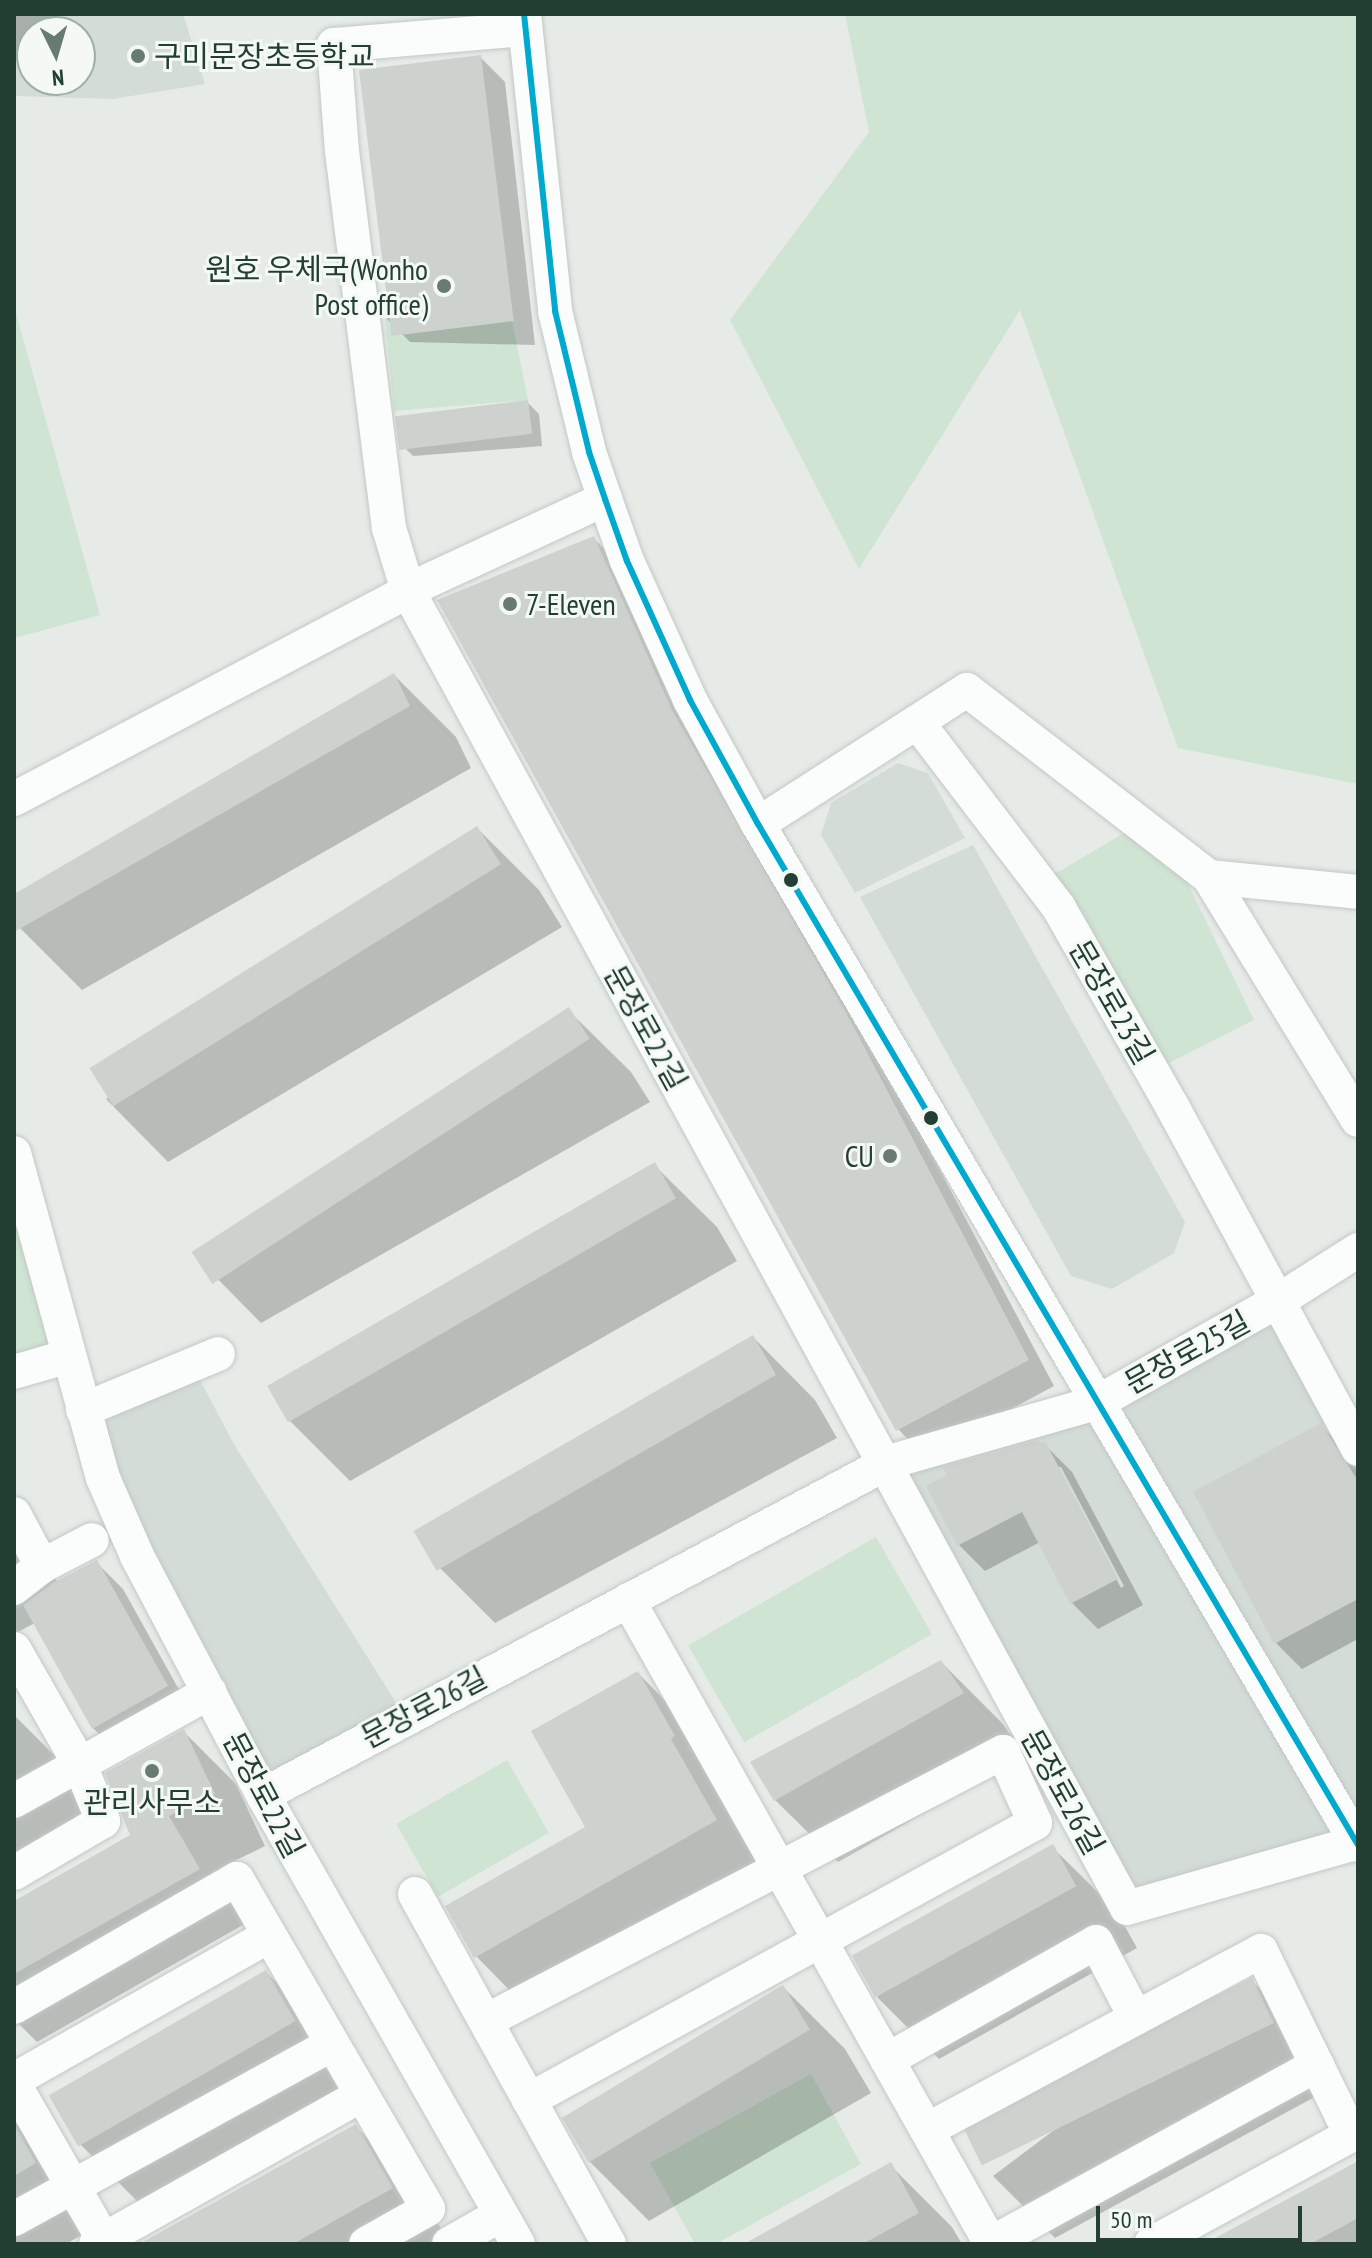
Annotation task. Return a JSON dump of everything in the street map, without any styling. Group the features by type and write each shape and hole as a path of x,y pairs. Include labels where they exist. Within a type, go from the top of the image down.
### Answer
{"street":[{"path":"525,21 555,311 589,452 627,561 690,700 758,824 1096,1403 1358,1843"},
{"name":"문장로22길","path":"525,21 334,45 342,151 389,528 408,591 885,1465"},
{"path":"14,799 408,591 605,499"},
{"path":"758,824 967,690 1209,877 1358,1120"},
{"name":"문장로23길","path":"917,722 1059,908 1278,1301"},
{"path":"1209,877 1358,892"},
{"name":"문장로22길","path":"14,1153 83,1410 103,1478 120,1517 263,1795 518,2244"},
{"name":"문장로25길","path":"1096,1403 1278,1301 1358,1250"},
{"name":"문장로25길","path":"1278,1301 1358,1449"},
{"path":"83,1410 218,1354"},
{"path":"14,1372 69,1356"},
{"name":"문장로26길","path":"263,1795 885,1465 1096,1403"},
{"name":"문장로26길","path":"885,1465 1127,1908 1358,1843"},
{"path":"14,1514 42,1566"},
{"path":"14,1588 42,1566 92,1540"},
{"path":"628,1600 991,2244 1317,2065"},
{"path":"14,1649 79,1763 103,1821 14,1873"},
{"path":"14,1801 210,1692"},
{"path":"486,2021 1003,1752 1035,1823 529,2100"},
{"path":"14,2007 237,1879 428,2209 366,2244"},
{"path":"415,1894 609,2244"},
{"path":"269,1936 14,2082 102,2243 362,2095"},
{"path":"887,2060 1096,1942 1136,2018"},
{"path":"927,2130 1261,1951 1351,2135 1151,2244"},
{"path":"14,2219 332,2044"},
{"path":"449,2244 500,2215"}],"shaded area":[{"name":"구미문장초등학교","path":"14,14 183,14 205,84 113,99 14,96"},
{"path":"898,763 928,773 965,838 855,893 821,835 831,803"},
{"path":"973,845 1185,1222 1174,1253 1112,1289 1071,1276 860,897"},
{"path":"1278,1301 1358,1449 1358,1842 1127,1908 885,1465 1096,1403"},
{"path":"192,1365 235,1446 405,1717 263,1795 83,1410"}],"green space":[{"path":"845,14 1358,14 1358,784 1178,748 1020,310 859,569 730,320 869,132"},
{"path":"14,306 100,615 14,638"},
{"path":"385,319 512,321 528,400 394,411"},
{"path":"1136,826 1172,851 1254,1020 1143,1076 1031,888"},
{"path":"14,1216 56,1349 14,1359"},
{"path":"876,1537 932,1634 744,1742 688,1646"},
{"path":"507,1760 549,1833 438,1897 396,1824"},
{"path":"811,2074 861,2164 716,2244 695,2244 650,2163"}],"building":[{"path":"481,55 514,321 392,336 359,70"},
{"path":"528,400 532,434 399,450 395,416"},
{"path":"594,536 672,710 848,1016 1029,1360 896,1431 437,600"},
{"path":"394,673 410,706 14,932 14,894"},
{"path":"477,826 501,864 113,1106 89,1068"},
{"path":"569,1007 590,1039 212,1284 192,1252"},
{"path":"655,1162 676,1198 288,1422 267,1386"},
{"path":"753,1335 776,1375 437,1571 414,1531"},
{"path":"1321,1423 1358,1481 1358,1599 1274,1644 1193,1492"},
{"path":"1035,1441 1046,1443 1118,1579 1070,1604 1022,1512 957,1546 926,1486 947,1475 943,1467"},
{"path":"97,1560 168,1686 92,1729 23,1605 53,1583"},
{"path":"941,1660 964,1693 774,1801 750,1762"},
{"path":"638,1671 675,1736 671,1739 717,1820 474,1958 445,1906 585,1827 531,1731"},
{"path":"184,1729 215,1794 169,1816 200,1869 14,1974 14,1901 130,1835 105,1773"},
{"path":"1053,1844 1076,1886 875,1997 852,1956"},
{"path":"266,1970 296,2021 78,2147 49,2096"},
{"path":"1252,1978 1274,2023 982,2165 960,2120"},
{"path":"783,1985 810,2030 589,2162 562,2118"},
{"path":"14,2124 36,2163 14,2176"},
{"path":"356,2124 393,2188 293,2244 139,2244"},
{"path":"1358,2161 1358,2218 1310,2244 1204,2244"},
{"path":"891,2162 919,2213 863,2244 744,2244"}],"transit line":[{"path":"524,14 555,311 589,452 627,561 690,700 758,824 1358,1845"}],"place":[{"name":"구미문장초등학교","path":"138,56"},
{"name":"원호 우체국(Wonho Post office)","path":"444,286"},
{"name":"7-Eleven","path":"510,604"},
{"name":"CU","path":"890,1156"},
{"name":"관리사무소","path":"152,1771"}]}
